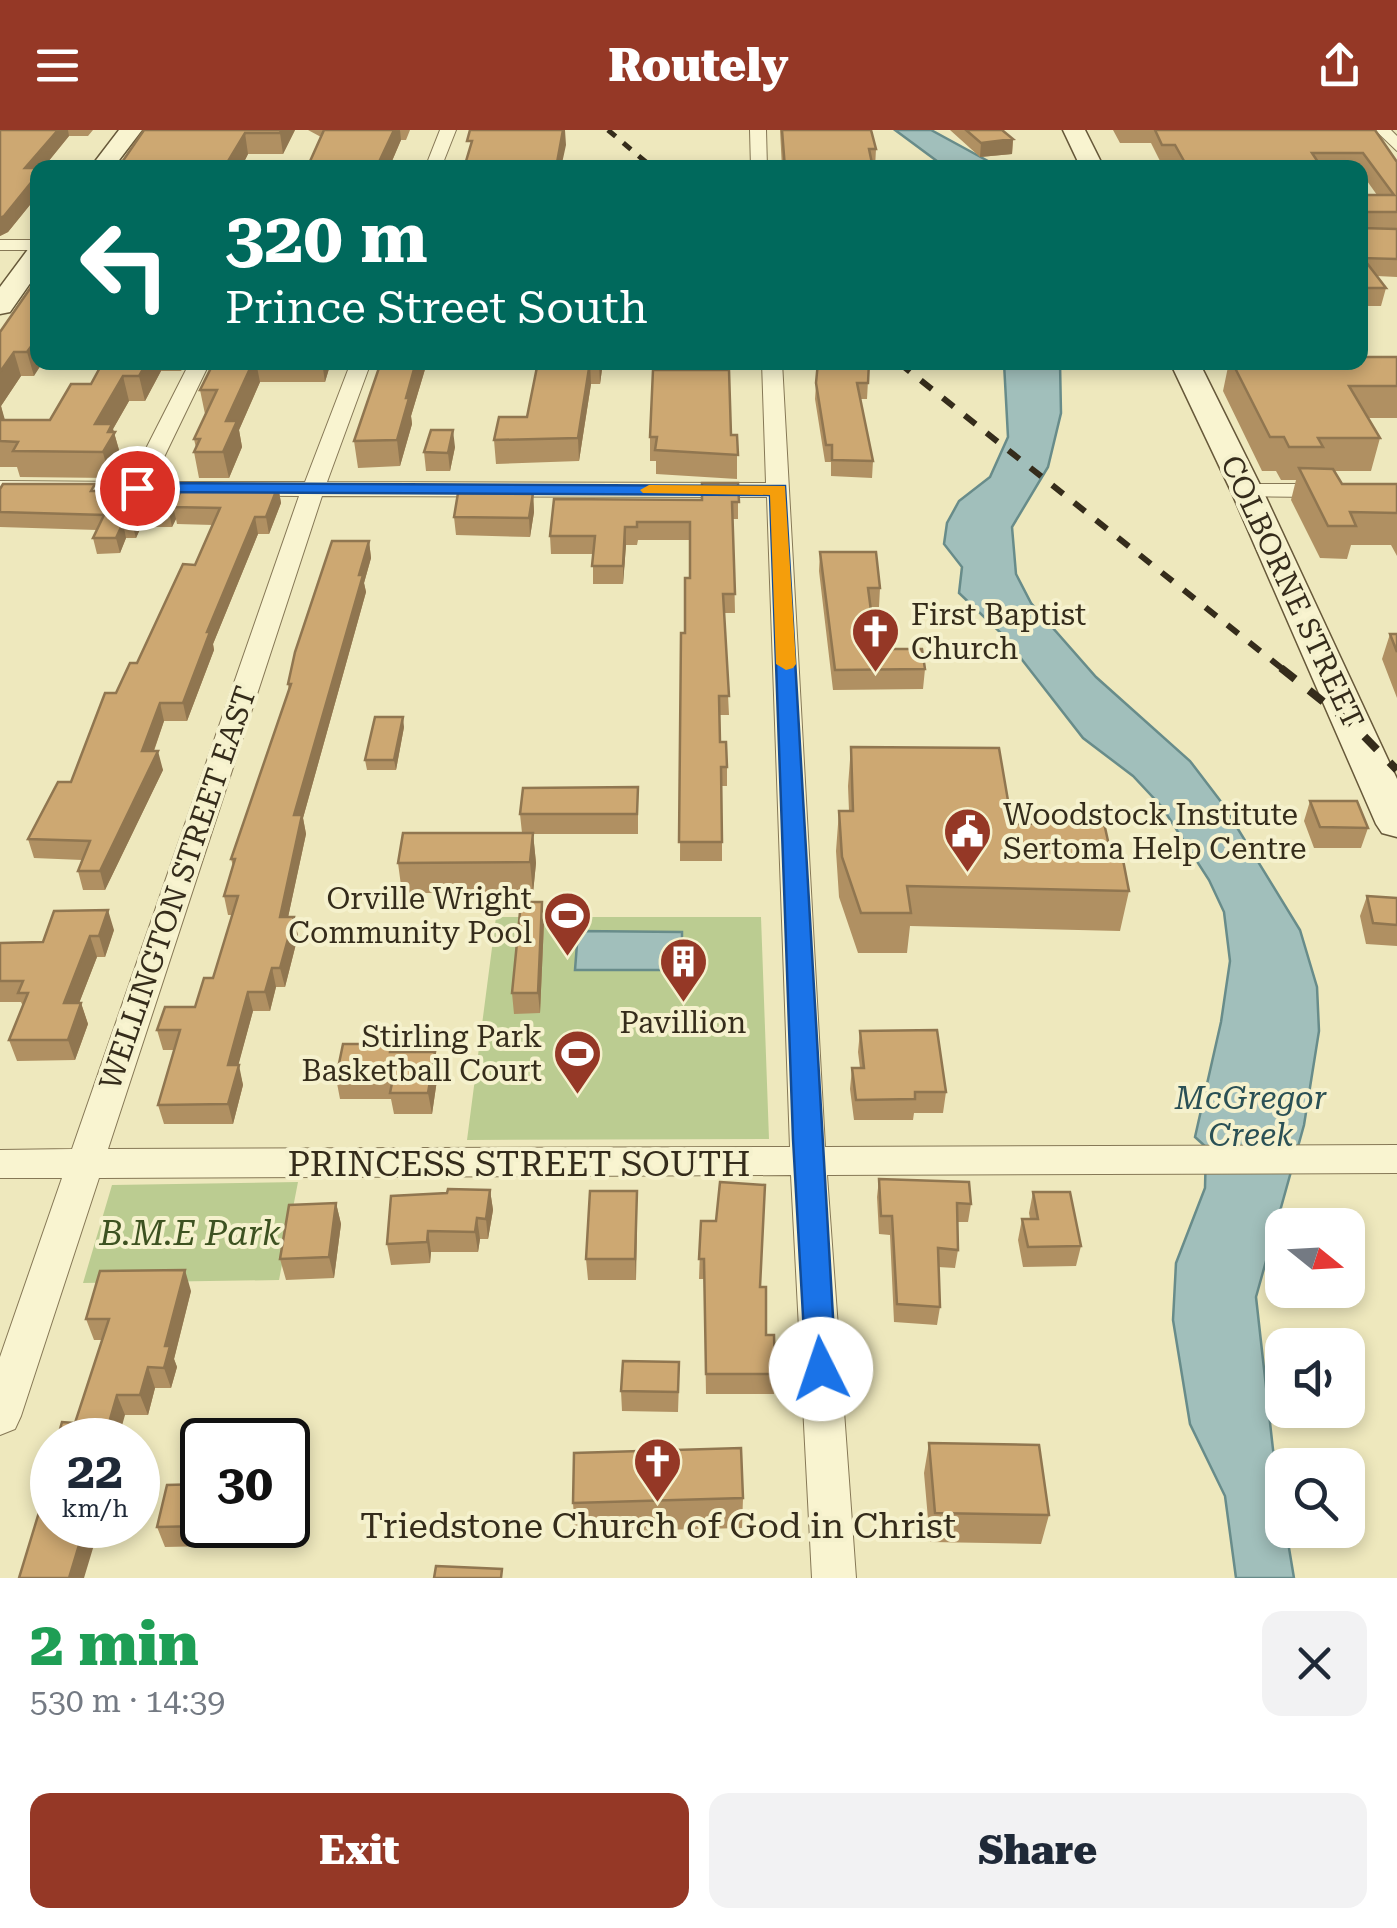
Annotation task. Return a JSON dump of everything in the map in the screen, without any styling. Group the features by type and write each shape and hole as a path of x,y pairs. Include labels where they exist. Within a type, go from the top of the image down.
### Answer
{"street":[{"path":"108,160 131,130"},
{"path":"436,160 448,130"},
{"path":"758,130 759,160"},
{"path":"1074,130 1089,160"},
{"path":"1383,130 1397,146"},
{"path":"0,245 30,245"},
{"path":"0,306 30,264"},
{"path":"137,488 196,370"},
{"name":"WELLINGTON STREET EAST","path":"0,1416 314,489 358,370"},
{"path":"772,370 808,1163 834,1578"},
{"name":"COLBORNE STREET","path":"1188,370 1247,491 1397,824"},
{"path":"0,488 778,490"},
{"path":"1247,491 1397,491"},
{"name":"PRINCESS STREET SOUTH","path":"0,1164 1397,1159"}],"green space":[{"path":"496,917 761,917 769,1139 467,1140"},
{"name":"B.M.E Park","path":"298,1182 279,1280 83,1283 112,1185"}],"water":[{"path":"895,130 931,130 986,160 936,160"},
{"name":"McGregor Creek","path":"1004,370 1060,370 1061,413 1048,467 1012,527 1016,574 1031,603 1096,677 1190,761 1222,803 1300,930 1317,987 1319,1031 1304,1125 1281,1208 1265,1208 1265,1265 1256,1297 1265,1378 1265,1428 1271,1428 1273,1448 1265,1448 1265,1548 1289,1548 1294,1578 1236,1578 1225,1496 1190,1424 1173,1320 1176,1263 1205,1188 1206,1147 1195,1137 1221,1022 1230,961 1224,912 1209,880 1162,807 1133,776 1083,738 1002,634 959,593 962,567 944,544 947,523 959,501 990,477 1008,437"},
{"path":"578,931 682,932 682,970 575,970"}],"building":[{"path":"0,130 58,130 30,160 25,168 30,168 30,184 0,218"},
{"path":"144,130 281,130 245,133 229,160 123,160"},
{"path":"324,130 394,130 380,160 311,160"},
{"path":"470,130 563,130 557,160 466,160 472,141 467,141"},
{"path":"782,130 871,130 876,149 869,149 871,160 784,160"},
{"path":"966,130 1002,130 1013,139 981,143"},
{"path":"1155,130 1375,130 1397,162 1397,212 1368,212 1368,195 1394,195 1363,153 1312,153 1317,160 1183,160 1175,145 1162,145"},
{"path":"1368,228 1397,229 1397,259 1368,258"},
{"path":"1368,265 1386,288 1368,288"},
{"path":"30,289 30,348 27,352 14,352 0,372 0,332"},
{"path":"1368,357 1397,357 1397,386 1349,386 1380,438 1318,438 1323,447 1289,447 1284,437 1270,437 1236,370 1368,370"},
{"path":"99,370 142,370 139,376 123,376 95,424 112,424 108,432 115,432 103,452 13,451 18,442 0,441 0,420 50,420 71,384 91,384"},
{"path":"210,370 249,370 226,421 237,421 223,452 194,452 200,439 194,439 217,390 200,390"},
{"path":"378,370 414,370 397,440 354,441"},
{"path":"536,370 589,370 578,438 494,440 499,417 527,417"},
{"path":"653,370 729,370 731,435 737,435 738,455 655,450 657,437 650,437"},
{"path":"817,370 869,370 868,383 857,383 873,461 832,460 832,445 826,445"},
{"path":"431,430 453,430 448,453 424,452"},
{"path":"1299,468 1333,469 1342,484 1397,484 1397,513 1350,512 1356,526 1328,526"},
{"path":"185,483 278,486 266,517 255,517 207,632 183,703 160,703 142,751 158,751 100,871 78,871 90,841 28,839 58,782 71,782 105,693 116,693 130,663 137,663 183,564 195,565 220,508 173,507"},
{"path":"702,483 738,483 739,502 732,502 735,594 723,594 729,696 719,696 720,742 726,742 727,767 721,767 722,842 679,842 681,633 685,633 685,578 690,578 690,522 637,522 637,527 625,527 623,566 592,566 595,536 550,536 554,499 702,500"},
{"path":"3,484 95,484 91,491 115,491 118,484 138,484 136,491 178,491 169,512 137,512 132,523 123,523 116,538 93,538 104,515 0,512"},
{"path":"458,493 533,493 529,518 454,517"},
{"path":"332,541 369,541 359,575 363,575 294,815 302,815 280,917 294,917 280,968 272,968 265,992 248,992 228,1065 239,1065 228,1104 158,1105 180,1030 157,1030 165,1007 195,1007 204,978 213,978 238,896 224,896 235,859 231,859 291,684 295,652"},
{"path":"820,552 876,552 880,588 868,588 876,649 922,649 925,669 835,670"},
{"path":"1390,634 1397,634 1397,652"},
{"path":"375,717 403,717 394,760 365,760"},
{"name":"Woodstock Institute Sertoma Help Centre","path":"851,747 999,748 1012,824 1104,823 1112,859 1123,860 1129,891 907,886 911,913 861,913 842,857 839,811 853,811"},
{"path":"638,787 637,814 520,814 523,788"},
{"path":"1310,801 1357,801 1368,828 1320,827"},
{"path":"403,833 533,833 530,862 398,863"},
{"path":"1367,896 1397,898 1397,925 1373,923"},
{"path":"521,902 542,902 538,993 512,993"},
{"path":"108,910 99,936 90,936 64,1003 81,1003 68,1040 9,1040 28,993 18,993 23,981 0,981 0,943 43,942 54,911"},
{"path":"937,1030 946,1092 915,1092 915,1099 856,1100 852,1068 864,1068 860,1031"},
{"path":"343,1044 391,1044 390,1052 435,1052 428,1093 390,1093 393,1078 336,1078"},
{"path":"879,1179 969,1182 971,1204 957,1203 958,1250 938,1248 940,1307 897,1304 892,1216 881,1216"},
{"path":"720,1182 765,1185 760,1287 766,1287 766,1335 774,1335 775,1374 706,1374 704,1259 699,1259 701,1221 716,1221"},
{"path":"448,1189 490,1190 486,1219 477,1218 475,1232 428,1231 427,1242 387,1244 391,1196 447,1193"},
{"path":"590,1191 637,1191 635,1259 586,1259"},
{"path":"1033,1192 1070,1192 1081,1246 1028,1247 1022,1219 1038,1219"},
{"path":"336,1203 329,1257 280,1259 289,1205"},
{"path":"185,1270 165,1346 170,1346 164,1368 148,1367 140,1395 117,1395 110,1418 77,1418 109,1319 86,1319 100,1271"},
{"path":"623,1361 679,1362 678,1392 621,1391"},
{"path":"929,1443 1039,1445 1049,1515 935,1513"},
{"path":"741,1448 743,1498 573,1503 574,1453"},
{"path":"167,1485 180,1485 180,1526 160,1527"},
{"path":"30,1542 30,1548 78,1548 69,1578 19,1578"},
{"path":"436,1566 502,1569 501,1578 434,1578"}],"railway":[{"path":"608,130 644,160"},
{"path":"908,370 1284,670"},
{"path":"1281,668 1356,728 1397,770"}],"slow traffic":[{"path":"649,490 778,490 786,664"}],"place":[{"name":"First Baptist Church","path":"876,674"},
{"name":"Woodstock Institute Sertoma Help Centre","path":"968,874"},
{"name":"Orville Wright Community Pool","path":"567,958"},
{"name":"Pavillion","path":"683,1004"},
{"name":"Stirling Park Basketball Court","path":"577,1096"},
{"name":"Triedstone Church of God in Christ","path":"658,1504"}],"route":[{"path":"137,488 778,490 806,1139 821,1369"}]}
